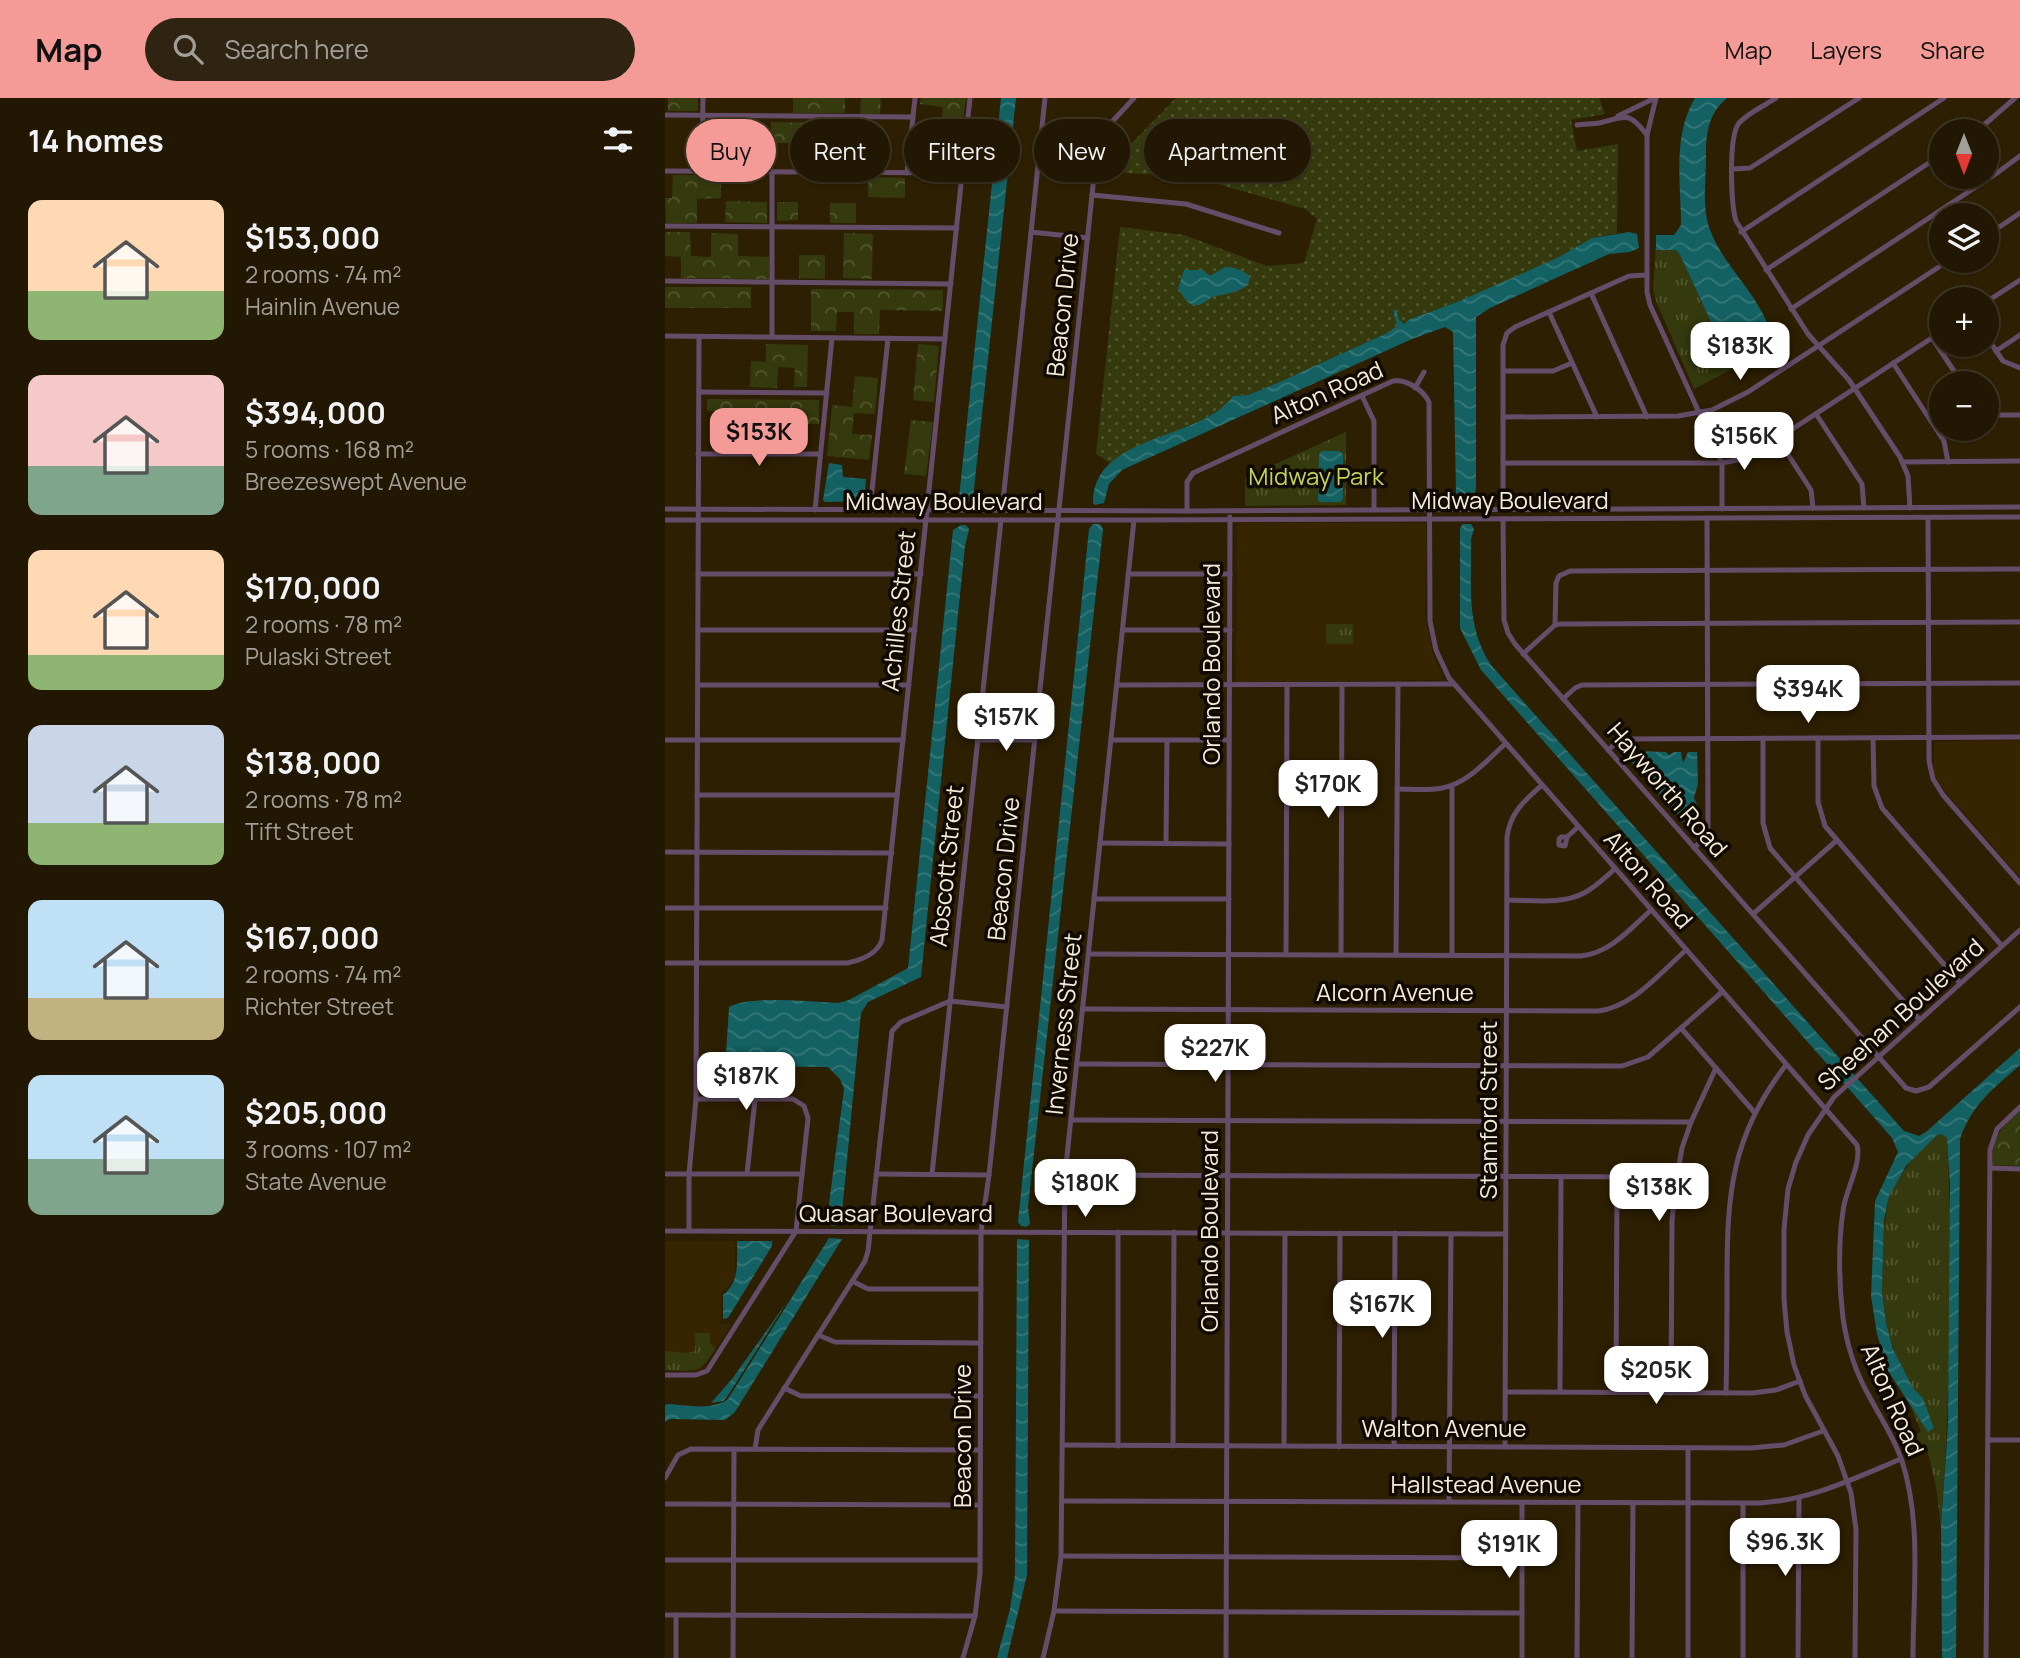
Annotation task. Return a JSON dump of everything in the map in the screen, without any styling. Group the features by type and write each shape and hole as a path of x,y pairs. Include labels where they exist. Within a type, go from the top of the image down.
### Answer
{"street":[{"path":"703,98 703,119"},
{"path":"665,115 913,117 915,98"},
{"name":"Achilles Street","path":"969,119 971,98"},
{"path":"1002,511 1045,98"},
{"name":"Beacon Drive","path":"963,1658 975,1616 980,1560 981,1232 1087,238 1098,138 1134,98"},
{"path":"1577,125 1601,122 1655,98"},
{"path":"1655,98 1647,135 1647,275 1650,305 1722,463 1722,519"},
{"path":"1776,98 1739,124 1733,141 1733,210 1741,232 1791,309 1818,347 1855,388 1903,462 1910,486 1910,508"},
{"path":"1733,169 1750,169 1859,98"},
{"path":"1741,232 1944,98"},
{"path":"1992,119 2018,98"},
{"path":"1618,116 1636,122 1647,135"},
{"path":"1791,309 2020,156"},
{"path":"1766,270 1929,163"},
{"path":"665,171 686,171"},
{"path":"776,172 904,173"},
{"path":"772,182 772,337"},
{"name":"Achilles Street","path":"697,963 847,963 869,955 880,947 962,182"},
{"path":"1092,195 1186,204 1279,233"},
{"path":"1999,227 2020,213"},
{"path":"665,226 957,228"},
{"path":"1031,232 1087,238"},
{"path":"1503,417 1647,417 1699,413 1740,397 1930,273"},
{"path":"1503,509 1503,345 1507,333 1629,276 1647,275"},
{"path":"1999,294 2020,280"},
{"path":"665,281 951,284"},
{"path":"1591,293 1647,417"},
{"path":"1549,312 1597,417"},
{"path":"1999,349 2020,335"},
{"path":"665,337 945,339"},
{"path":"689,1231 689,1174 697,1099 699,337"},
{"path":"815,510 832,338"},
{"path":"870,510 888,338"},
{"path":"1503,463 1722,463 1747,457 1929,340"},
{"path":"1999,354 2009,365 2020,369"},
{"path":"1503,371 1553,371 1572,363"},
{"path":"1893,363 1944,441 1948,461"},
{"path":"1415,388 1424,372"},
{"name":"Alton Road","path":"1187,511 1187,482 1193,472 1394,381 1401,380 1425,395 1429,402 1431,629 1439,659 1453,684 1857,1145 1860,1155 1847,1188 1842,1218 1841,1293 1846,1334 1858,1374 1888,1429 1901,1459 1910,1492 1913,1524 1913,1658"},
{"path":"699,392 827,393"},
{"path":"1362,396 1374,421 1374,510"},
{"path":"1999,413 2020,415"},
{"path":"1816,414 1862,484 1864,508"},
{"path":"1778,439 1811,489 1813,508"},
{"path":"698,454 820,454"},
{"path":"1903,462 2020,461"},
{"name":"Midway Boulevard","path":"665,509 1230,511 2020,507"},
{"name":"Orlando Boulevard","path":"1226,1658 1230,511"},
{"name":"Midway Boulevard","path":"665,520 2020,517"},
{"path":"1928,518 1930,768 1935,785 2020,883"},
{"name":"Hayworth Road","path":"1503,519 1504,620 1508,634 1906,1088 1923,1091 2020,1007"},
{"path":"1694,848 1704,838 1708,829 1707,519"},
{"name":"Abscott Street","path":"932,1174 1000,520"},
{"name":"Inverness Street","path":"1043,1658 1054,1611 1061,1556 1065,1175 1134,520"},
{"path":"1555,625 1556,583 1559,576 1565,572 2020,569"},
{"path":"698,574 921,574"},
{"path":"1128,574 1230,574"},
{"path":"1523,654 1555,625 2020,622"},
{"path":"698,629 915,630"},
{"path":"1122,630 1230,630"},
{"path":"1563,699 1574,688 1582,685 2020,683"},
{"path":"1396,955 1398,684"},
{"path":"1117,685 1453,684"},
{"path":"698,685 909,685"},
{"path":"1286,954 1287,685"},
{"path":"1341,955 1342,685"},
{"path":"1608,750 1625,739 2020,737"},
{"path":"1763,738 1764,833 1773,853 1919,1019"},
{"path":"1818,738 1819,809 1825,826 1961,983"},
{"path":"1874,738 1874,786 1882,808 2002,946"},
{"path":"665,740 903,740"},
{"path":"977,740 1035,740"},
{"path":"1111,740 1229,740"},
{"path":"1166,843 1167,740"},
{"path":"1397,789 1437,789 1452,786 1468,777 1505,744"},
{"path":"1452,786 1452,955"},
{"name":"Stamford Street","path":"1505,1447 1507,900 1510,824 1517,810 1542,786"},
{"path":"697,795 897,796"},
{"path":"1567,837 1578,827"},
{"path":"1753,914 1836,841"},
{"path":"1100,843 1229,844"},
{"path":"665,852 892,853"},
{"path":"1507,900 1574,898 1590,890 1615,869"},
{"path":"1094,899 1229,899"},
{"path":"665,908 886,908"},
{"path":"1089,954 1580,956 1596,953 1613,944 1651,910"},
{"name":"Sheehan Boulevard","path":"1855,1658 1854,1505 1838,1456 1800,1381 1790,1346 1785,1313 1785,1217 1788,1189 1808,1135 1825,1108 1844,1086 2020,930"},
{"name":"Alcorn Avenue","path":"1083,1009 1598,1011 1614,1008 1631,999 1686,950"},
{"path":"665,963 697,963"},
{"path":"1077,1065 1628,1065 1648,1056 1722,992"},
{"path":"755,1449 758,1430 865,1261 892,1031 901,1022 950,1001 1007,1007"},
{"path":"1681,1028 1755,1113"},
{"path":"1726,1393 1728,1205 1738,1155 1755,1113 1786,1065"},
{"path":"1671,1393 1672,1221 1676,1177 1691,1122 1716,1069"},
{"path":"665,1375 696,1375 707,1371 796,1231 808,1118 804,1105 793,1099 697,1099"},
{"path":"747,1174 755,1099"},
{"path":"1986,1658 1991,1143 1994,1133 2020,1107"},
{"path":"1071,1120 1691,1122"},
{"path":"1990,1168 2020,1169"},
{"path":"665,1174 802,1174"},
{"path":"876,1174 989,1175"},
{"path":"1065,1175 1676,1177"},
{"path":"1560,1392 1561,1177"},
{"path":"1616,1392 1617,1177"},
{"name":"Quasar Boulevard","path":"665,1231 1506,1234"},
{"path":"1118,1232 1118,1446"},
{"path":"1173,1446 1174,1232"},
{"path":"1284,1446 1285,1233"},
{"path":"1339,1447 1340,1233"},
{"path":"1394,1447 1395,1233"},
{"path":"1449,1502 1451,1234"},
{"path":"852,1281 868,1289 981,1289"},
{"path":"818,1335 835,1342 981,1343"},
{"path":"1505,1392 1767,1392 1800,1381"},
{"path":"784,1388 801,1396 981,1396"},
{"name":"Walton Avenue","path":"1062,1446 1769,1447 1795,1442 1823,1431"},
{"path":"1988,1440 2020,1440"},
{"path":"1688,1448 1688,1658"},
{"path":"665,1478 681,1452 691,1449 980,1450"},
{"path":"733,1658 734,1449"},
{"name":"Hallstead Avenue","path":"1062,1501 1744,1504 1799,1498 1901,1459"},
{"path":"1798,1658 1799,1498"},
{"path":"1522,1503 1522,1658"},
{"path":"1577,1503 1577,1658"},
{"path":"1632,1658 1633,1503"},
{"path":"665,1504 980,1505"},
{"path":"1743,1658 1744,1504"},
{"path":"1061,1556 1522,1558"},
{"path":"665,1560 980,1560"},
{"path":"1054,1611 1522,1613"},
{"path":"665,1615 975,1616"},
{"path":"676,1615 676,1658"}],"shaded area":[{"path":"1237,523 1426,523 1425,617 1433,655 1443,676 1440,680 1236,682"},
{"path":"2020,741 2020,877 1939,784 1934,772 1934,745 1936,742"},
{"path":"665,1241 735,1241 735,1275 730,1285 721,1293 721,1324 731,1324 704,1367 698,1371 665,1371"}],"green space":[{"path":"668,98 698,98 698,111 668,111"},
{"path":"793,98 845,98 845,113 793,113"},
{"path":"861,98 881,98 880,114 860,114"},
{"path":"921,98 966,98 963,119 942,119 943,107 920,104"},
{"path":"1176,98 1599,98 1605,114 1571,120 1577,151 1618,144 1617,233 1592,238 1557,258 1403,324 1396,311 1393,311 1398,326 1387,333 1275,384 1248,395 1233,396 1208,417 1139,446 1110,463 1096,454 1120,227 1184,235 1267,266 1304,263 1317,219 1305,209 1210,182 1311,182 1311,119 1155,119"},
{"path":"776,122 790,122 790,143 776,143"},
{"path":"1144,131 1144,174 1130,173 1130,145"},
{"path":"673,175 686,175 686,182 721,182 721,198 697,199 697,223 666,223 665,198 672,198"},
{"path":"890,178 904,178 905,198 868,197 868,182 890,182"},
{"path":"726,201 767,202 767,223 725,222"},
{"path":"777,202 798,202 798,220 777,221"},
{"path":"830,203 856,203 856,223 830,223"},
{"path":"665,232 690,232 691,256 711,257 711,233 738,234 738,256 769,257 769,279 681,278 681,257 665,256"},
{"path":"844,233 873,234 872,279 843,278"},
{"path":"1656,243 1656,250 1675,250 1679,253 1719,339 1722,355 1736,363 1730,370 1694,389 1656,301 1653,288"},
{"path":"799,255 825,255 825,279 799,278"},
{"path":"665,287 751,287 751,308 665,308"},
{"path":"811,289 943,290 943,311 880,310 879,334 854,334 854,312 837,312 836,331 811,331"},
{"path":"766,344 808,345 807,387 794,387 795,368 778,367 777,388 750,387 751,361 766,362"},
{"path":"918,344 939,346 934,402 913,400"},
{"path":"855,376 878,378 875,414 854,413 852,434 872,435 869,460 827,456 832,405 852,407"},
{"path":"707,399 819,400 819,424 794,424 794,451 770,451 770,426 726,426 726,412 707,411"},
{"path":"911,420 933,422 926,476 904,474"},
{"name":"Midway Park","path":"1346,432 1346,505 1245,506 1245,478"},
{"path":"1326,624 1353,624 1353,644 1326,644"},
{"path":"2020,1110 2020,1166 1992,1165 1999,1134"},
{"path":"1941,1134 1947,1138 1951,1284 1941,1527 1936,1486 1927,1449 1905,1457 1899,1442 1921,1432 1910,1405 1928,1431 1934,1428 1923,1398 1913,1388 1898,1361 1887,1329 1882,1293 1884,1227 1889,1196 1895,1183 1918,1152"},
{"path":"695,1333 710,1333 710,1344 716,1348 710,1357 695,1370 665,1370 665,1351 695,1351"}],"water":[{"path":"1001,98 1016,98 1014,119 999,119"},
{"path":"1695,98 1727,98 1712,117 1708,132 1706,210 1715,241 1759,306 1771,334 1765,350 1753,360 1745,362 1729,360 1722,355 1719,339 1679,253 1675,250 1656,250 1656,235 1674,235 1681,225 1680,144 1683,128"},
{"path":"992,182 1007,182 973,498 963,504 959,498"},
{"path":"1629,232 1637,234 1639,248 1630,252 1609,254 1490,308 1476,317 1476,487 1474,500 1470,504 1463,504 1456,494 1453,332 1445,327 1412,339 1122,470 1109,484 1104,503 1093,503 1098,480 1110,463 1151,440 1218,411 1233,396 1248,395 1275,384 1387,333 1397,326 1393,310 1396,310 1399,320 1404,324 1557,258 1592,238"},
{"path":"1225,267 1239,269 1248,275 1248,285 1196,305 1188,302 1178,289 1184,270 1203,270 1210,276"},
{"path":"1322,451 1340,451 1343,455 1343,499 1340,502 1318,500 1319,455"},
{"path":"829,463 842,465 843,477 866,479 864,501 823,500"},
{"path":"1093,524 1100,524 1103,529 1028,1207 1030,1224 1026,1227 1018,1222 1089,529"},
{"path":"1463,524 1471,524 1474,529 1471,539 1471,589 1474,620 1477,635 1491,665 1904,1131 1919,1136 1926,1132 2020,1048 2020,1065 1977,1107 1960,1139 1956,1658 1942,1658 1941,1527 1948,1424 1950,1186 1947,1138 1941,1134 1936,1136 1906,1166 1889,1196 1884,1220 1882,1293 1886,1323 1893,1349 1913,1388 1923,1398 1934,1428 1928,1432 1888,1371 1877,1334 1871,1296 1875,1201 1898,1152 1892,1138 1481,670 1460,628 1460,528"},
{"path":"966,525 969,529 965,546 921,977 868,1002 861,1013 841,1223 835,1226 830,1225 827,1219 844,1089 840,1079 828,1067 744,1066 730,1063 726,1054 729,1007 738,1003 765,1000 838,1003 849,1000 908,968 953,530"},
{"path":"1631,751 1666,752 1669,755 1681,752 1683,763 1688,752 1697,752 1698,784 1694,798 1699,809 1696,829 1689,828 1626,756"},
{"path":"829,1238 842,1239 735,1412 725,1420 670,1419 665,1422 665,1405 707,1406 728,1399"},
{"path":"1017,1239 1029,1240 1027,1575 1007,1658 997,1658 1010,1609 1015,1575"},
{"path":"737,1241 772,1241 772,1246 728,1318 723,1319 723,1295 735,1277"},
{"path":"787,1302 727,1397 723,1401 711,1403 732,1379"}]}
